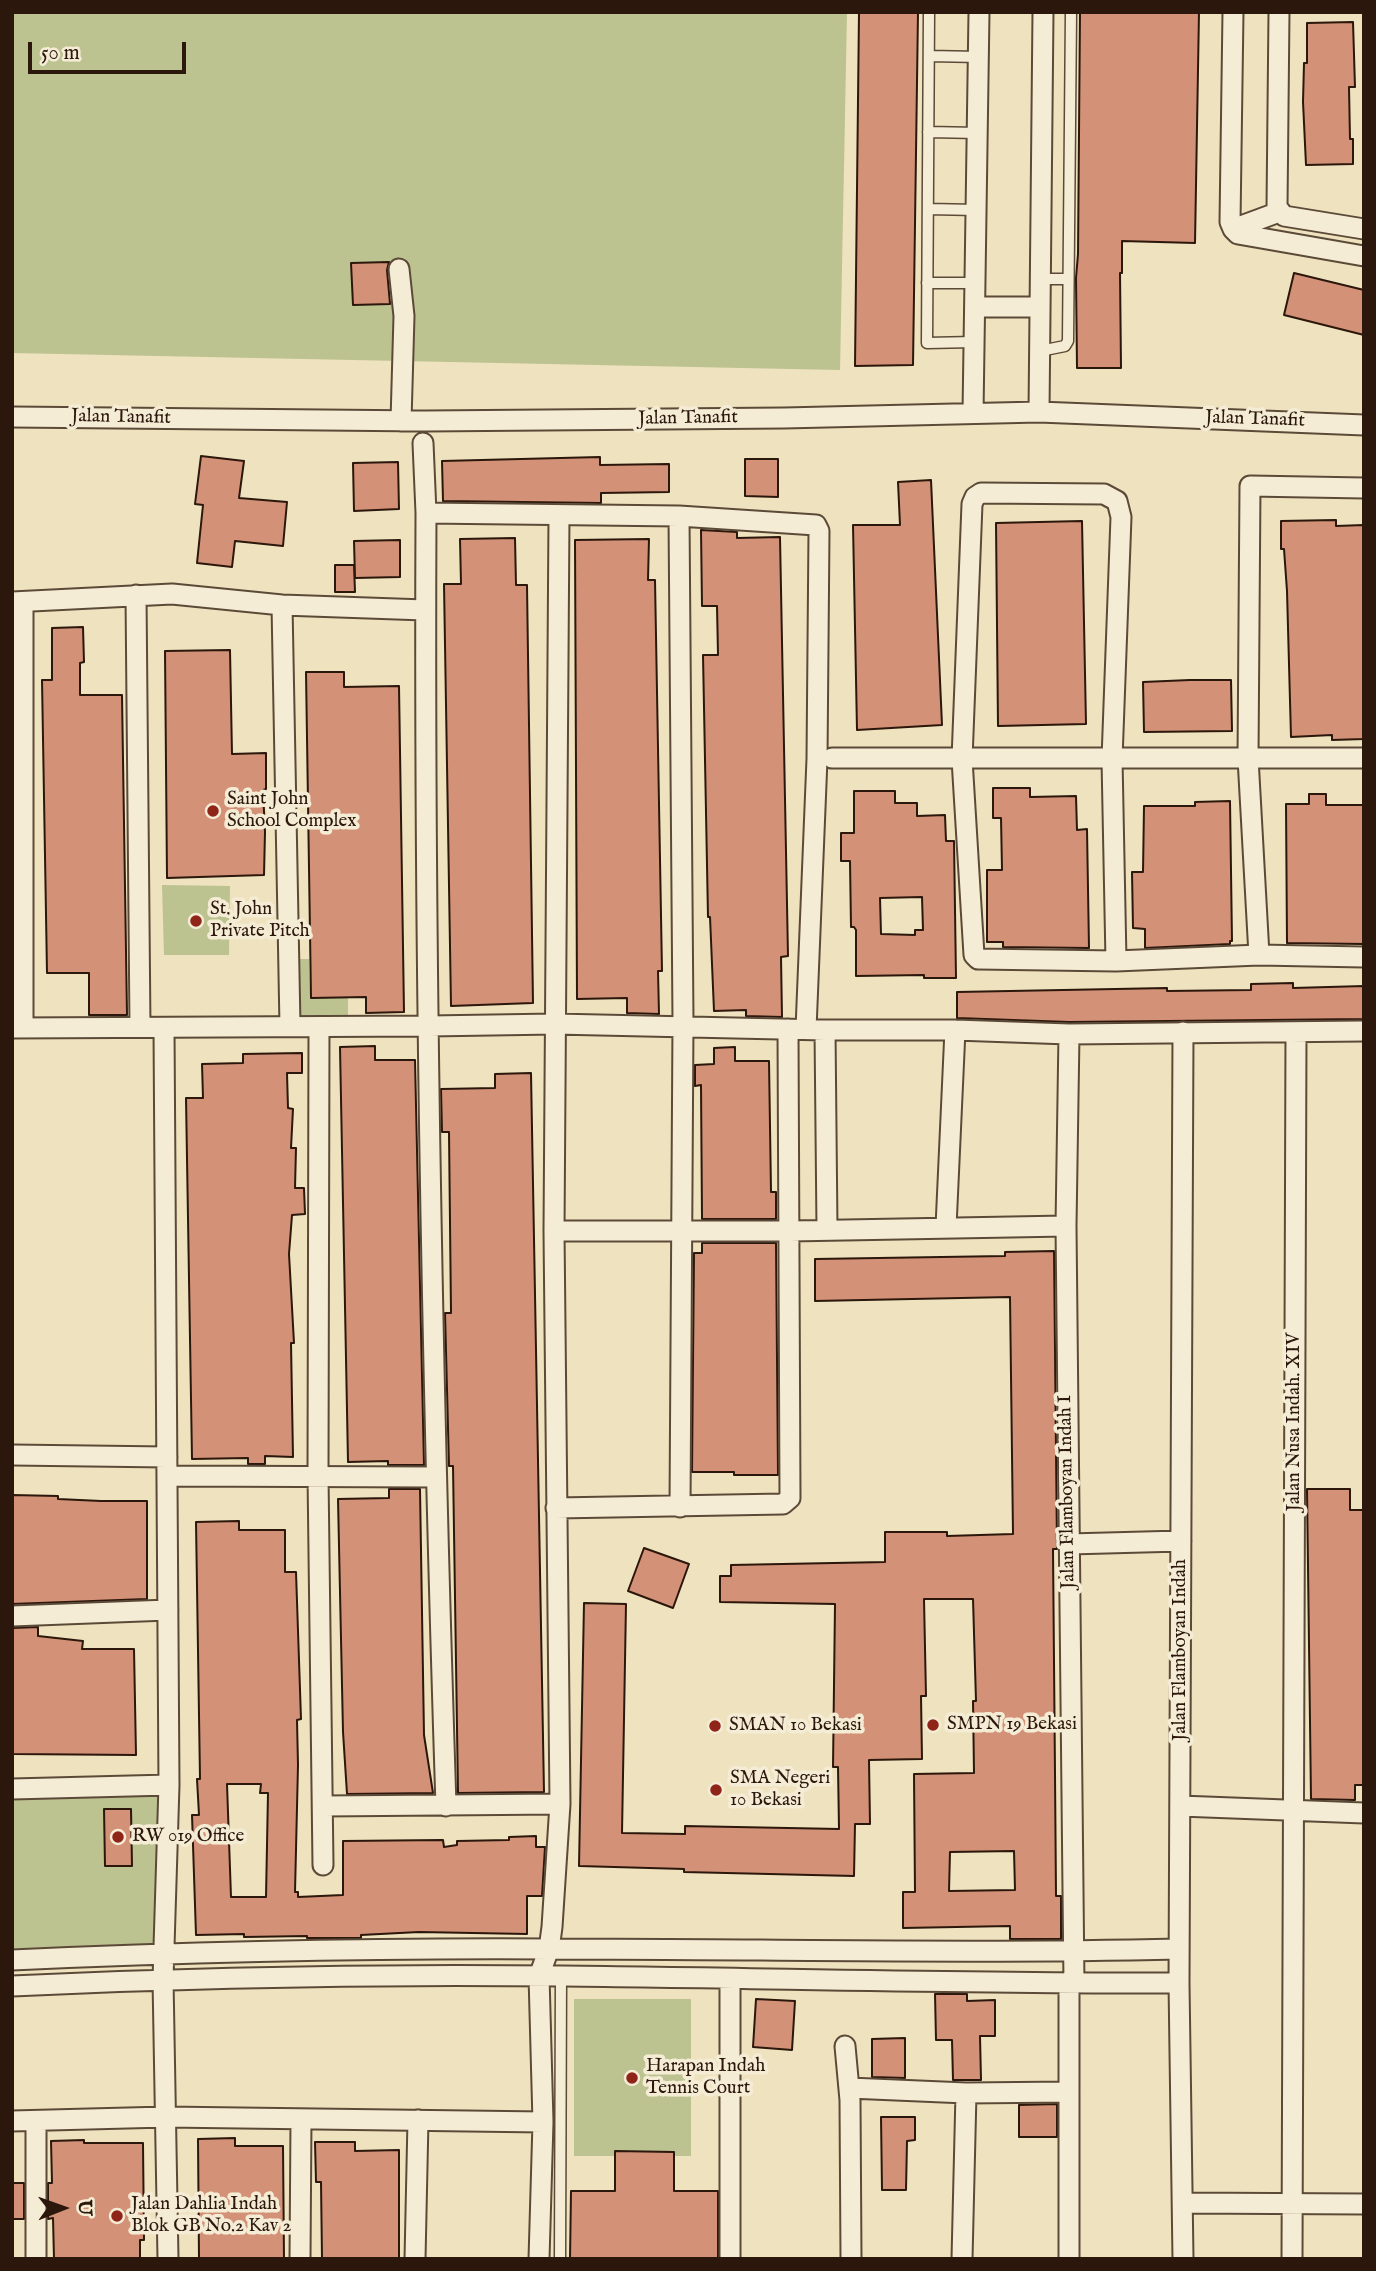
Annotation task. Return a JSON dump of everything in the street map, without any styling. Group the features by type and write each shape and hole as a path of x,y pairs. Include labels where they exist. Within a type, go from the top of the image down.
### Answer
{"street":[{"path":"973,413 979,12"},
{"path":"1039,412 1043,12"},
{"path":"1233,12 1230,222 1233,229 1238,234 1364,256"},
{"path":"1279,12 1277,207 1284,216 1364,229"},
{"path":"1233,229 1279,212"},
{"path":"399,269 404,316 401,421"},
{"path":"975,307 1041,307"},
{"name":"Jalan Tanafit","path":"12,417 401,421 783,418 1039,412 1364,425"},
{"path":"423,443 426,513 435,1477 446,1806"},
{"path":"1259,955 1248,758 1250,486 1364,488"},
{"path":"1116,961 1112,759 1121,517 1117,501 1104,494 981,494 975,497 972,504 962,759 973,949 978,960 1116,961 1259,955 1364,957"},
{"path":"426,513 679,516 810,523 816,525 819,531 817,759 806,1029 790,1231 790,1498 783,1504 556,1508"},
{"path":"539,2259 543,2122 539,1976 549,1949 552,1927 560,1804 554,1231 559,516"},
{"path":"679,516 682,1027 680,1507"},
{"path":"425,610 282,605 172,594 18,602 18,1028 555,1024 955,1030 1183,1038 1364,1031"},
{"path":"136,595 140,1027"},
{"path":"282,605 290,1026"},
{"path":"832,758 1364,758"},
{"path":"319,1027 318,1475 323,1865"},
{"path":"164,1028 169,1786 163,1979 168,2259"},
{"path":"806,1029 827,1228"},
{"path":"946,1227 955,1030"},
{"name":"Jalan Nusa Indah. XIV","path":"1293,2259 1291,2202 1296,1032"},
{"name":"Jalan Flamboyan Indah I","path":"1069,1034 1066,1226 1073,1951 1069,2092 1069,2259"},
{"name":"Jalan Flamboyan Indah","path":"1183,1038 1179,1949 1183,2259"},
{"path":"554,1231 790,1231 827,1228 1066,1226"},
{"path":"12,1455 318,1475 435,1477"},
{"path":"1069,1544 1181,1541"},
{"path":"12,1616 168,1610"},
{"path":"12,1789 169,1786"},
{"path":"323,1806 560,1804"},
{"path":"1180,1806 1364,1813"},
{"path":"12,1960 164,1953 549,1949 1179,1949"},
{"path":"12,1986 163,1979 539,1976 1072,1984 1179,1983"},
{"path":"730,1979 730,2259"},
{"path":"845,2046 849,2088 851,2259"},
{"path":"849,2088 966,2093 1069,2092"},
{"path":"962,2259 966,2093"},
{"path":"12,2121 166,2117 543,2122"},
{"path":"300,2259 301,2119"},
{"path":"415,2259 418,2120"},
{"path":"36,2121 36,2259"},
{"path":"1183,2203 1364,2204"}],"lane":[{"path":"929,12 927,343 974,342"},
{"path":"1040,351 1065,346 1068,341 1071,12"},
{"path":"929,56 979,57"},
{"path":"928,132 978,133"},
{"path":"928,209 976,210"},
{"path":"1041,279 1068,279"},
{"path":"927,283 975,283"},
{"path":"560,2259 561,1976"}],"green space":[{"path":"12,12 847,12 840,370 12,353"},
{"name":"St. John Private Pitch","path":"162,885 230,886 229,955 164,955"},
{"path":"291,959 309,959 310,990 348,989 348,1022 292,1023"},
{"path":"160,1796 161,1946 12,1949 12,1798"},
{"name":"Harapan Indah Tennis Court","path":"574,1999 691,1999 691,2156 574,2156"}],"building":[{"path":"859,12 918,12 913,365 855,366"},
{"path":"1080,12 1199,12 1195,243 1122,241 1121,368 1077,368"},
{"path":"1353,22 1355,87 1349,87 1353,164 1306,165 1303,102 1307,23"},
{"path":"389,262 387,270 390,304 353,305 351,263"},
{"path":"1294,273 1364,290 1364,335 1284,315"},
{"path":"201,456 244,461 239,498 287,502 283,546 235,541 232,567 197,563 203,505 195,504"},
{"path":"600,457 600,465 669,464 669,492 601,493 601,503 443,501 442,461"},
{"path":"745,459 778,459 778,497 745,496"},
{"path":"398,462 399,509 354,511 353,463"},
{"path":"931,480 942,725 857,730 853,525 900,525 898,482"},
{"path":"1336,520 1336,526 1364,525 1364,739 1332,740 1332,735 1291,737 1287,591 1284,549 1281,549 1281,521"},
{"path":"1082,521 1086,724 998,726 996,523"},
{"path":"701,530 737,532 737,538 780,537 788,956 781,957 782,1017 746,1016 746,1010 714,1011 708,917 703,655 718,655 717,606 702,606"},
{"path":"515,538 516,585 527,585 533,1003 451,1006 444,584 461,584 460,539"},
{"path":"649,539 648,580 655,580 662,971 658,971 659,1014 627,1013 627,998 577,999 575,540"},
{"path":"400,540 400,577 355,578 354,541"},
{"path":"335,565 354,565 355,592 335,592"},
{"path":"83,627 84,662 80,663 80,695 122,695 127,1015 89,1015 89,973 47,973 42,680 52,680 52,628"},
{"path":"230,650 232,754 266,753 266,789 263,790 264,875 167,878 165,651"},
{"path":"306,672 344,672 344,687 399,686 404,1012 366,1013 366,997 311,998"},
{"path":"1231,680 1232,731 1144,732 1143,682"},
{"path":"993,788 1030,788 1030,797 1076,796 1077,830 1087,829 1089,948 1003,947 1003,942 987,942 987,870 1002,870 1001,818 993,818"},
{"path":"854,791 895,791 895,803 917,803 917,816 945,815 946,841 954,841 956,978 924,978 924,975 856,976 856,930 851,927 850,861 841,861 841,833 854,833","holes":["922,897 923,930 915,930 915,935 881,934 880,898"]},
{"path":"1309,794 1326,794 1326,805 1364,805 1364,944 1287,943 1286,804 1309,804"},
{"path":"1230,801 1232,941 1230,944 1145,948 1145,929 1133,928 1132,872 1143,872 1144,806 1195,806 1195,802"},
{"path":"1293,983 1293,988 1364,986 1364,1019 1069,1022 957,1018 957,992 1167,988 1167,991 1251,990 1251,984"},
{"path":"375,1046 375,1060 415,1060 424,1465 388,1465 388,1461 348,1462 340,1047"},
{"path":"735,1047 735,1061 769,1061 771,1192 776,1192 776,1219 702,1219 701,1085 695,1086 695,1065 714,1064 714,1048"},
{"path":"302,1053 302,1073 287,1073 288,1108 293,1109 291,1148 296,1148 295,1188 304,1188 305,1214 292,1215 289,1254 294,1343 291,1343 293,1457 265,1456 265,1464 248,1464 248,1458 192,1459 186,1098 203,1098 202,1064 243,1063 243,1054"},
{"path":"531,1073 544,1792 458,1793 453,1466 449,1466 445,1313 451,1313 449,1132 442,1132 441,1089 495,1088 495,1074"},
{"path":"702,1243 776,1243 778,1475 692,1472 694,1253 702,1253"},
{"path":"1054,1251 1056,1896 1061,1896 1061,1939 1010,1939 1010,1926 903,1928 903,1892 915,1892 914,1774 974,1773 973,1701 976,1701 973,1599 924,1599 926,1696 921,1696 922,1759 869,1760 870,1824 855,1824 854,1876 684,1872 684,1869 579,1866 584,1603 626,1604 622,1833 685,1834 685,1826 839,1829 838,1767 833,1767 835,1604 720,1602 720,1576 731,1576 731,1565 885,1562 885,1532 947,1532 947,1536 1013,1534 1010,1297 815,1301 815,1259 1005,1256 1005,1252","holes":["1014,1851 1015,1890 949,1891 950,1852"]},
{"path":"389,1489 420,1489 424,1735 433,1793 347,1794 343,1732 338,1499 389,1498"},
{"path":"1307,1489 1350,1489 1350,1510 1364,1510 1364,1785 1355,1785 1355,1800 1311,1799"},
{"path":"12,1495 147,1501 147,1599 12,1604"},
{"path":"239,1521 239,1530 285,1530 285,1572 296,1572 301,1719 297,1720 295,1892 298,1892 298,1897 343,1895 343,1841 443,1840 444,1847 457,1845 457,1841 509,1840 509,1837 536,1836 536,1847 545,1847 542,1896 527,1896 527,1934 419,1932 361,1935 361,1938 196,1935 192,1815 199,1815 197,1779 200,1779 196,1522","holes":["227,1784 261,1784 260,1793 268,1793 266,1897 231,1897"]},
{"path":"644,1548 689,1564 673,1608 628,1591"},
{"path":"38,1627 38,1636 83,1641 82,1649 134,1649 136,1755 12,1754 12,1628"},
{"name":"RW 019 Office","path":"104,1809 131,1809 132,1866 105,1866"},
{"path":"935,1994 967,1994 967,2001 995,2000 995,2036 980,2036 981,2080 953,2080 952,2040 936,2040"},
{"path":"756,1999 795,2001 792,2050 753,2047"},
{"path":"905,2038 905,2078 872,2077 872,2039"},
{"path":"1057,2104 1057,2137 1019,2137 1019,2105"},
{"path":"881,2117 915,2117 915,2140 907,2141 906,2190 882,2190"},
{"path":"235,2138 235,2146 283,2146 284,2259 199,2259 198,2139"},
{"path":"84,2140 84,2143 143,2143 144,2240 140,2240 140,2259 54,2259 53,2218 48,2219 48,2183 52,2183 51,2141"},
{"path":"315,2142 355,2142 355,2151 399,2150 399,2259 322,2259 321,2182 316,2182"},
{"path":"615,2151 674,2152 674,2191 718,2191 718,2259 570,2259 571,2191 615,2191"},
{"path":"12,2183 24,2183 24,2219 12,2219"}],"place":[{"name":"Saint John School Complex","path":"213,811"},
{"name":"St. John Private Pitch","path":"196,921"},
{"name":"SMPN 19 Bekasi","path":"933,1725"},
{"name":"SMAN 10 Bekasi","path":"715,1726"},
{"name":"SMA Negeri 10 Bekasi","path":"716,1790"},
{"name":"RW 019 Office","path":"118,1837"},
{"name":"Harapan Indah Tennis Court","path":"632,2078"},
{"name":"Jalan Dahlia Indah Blok GB No.2 Kav 2","path":"117,2216"}]}
